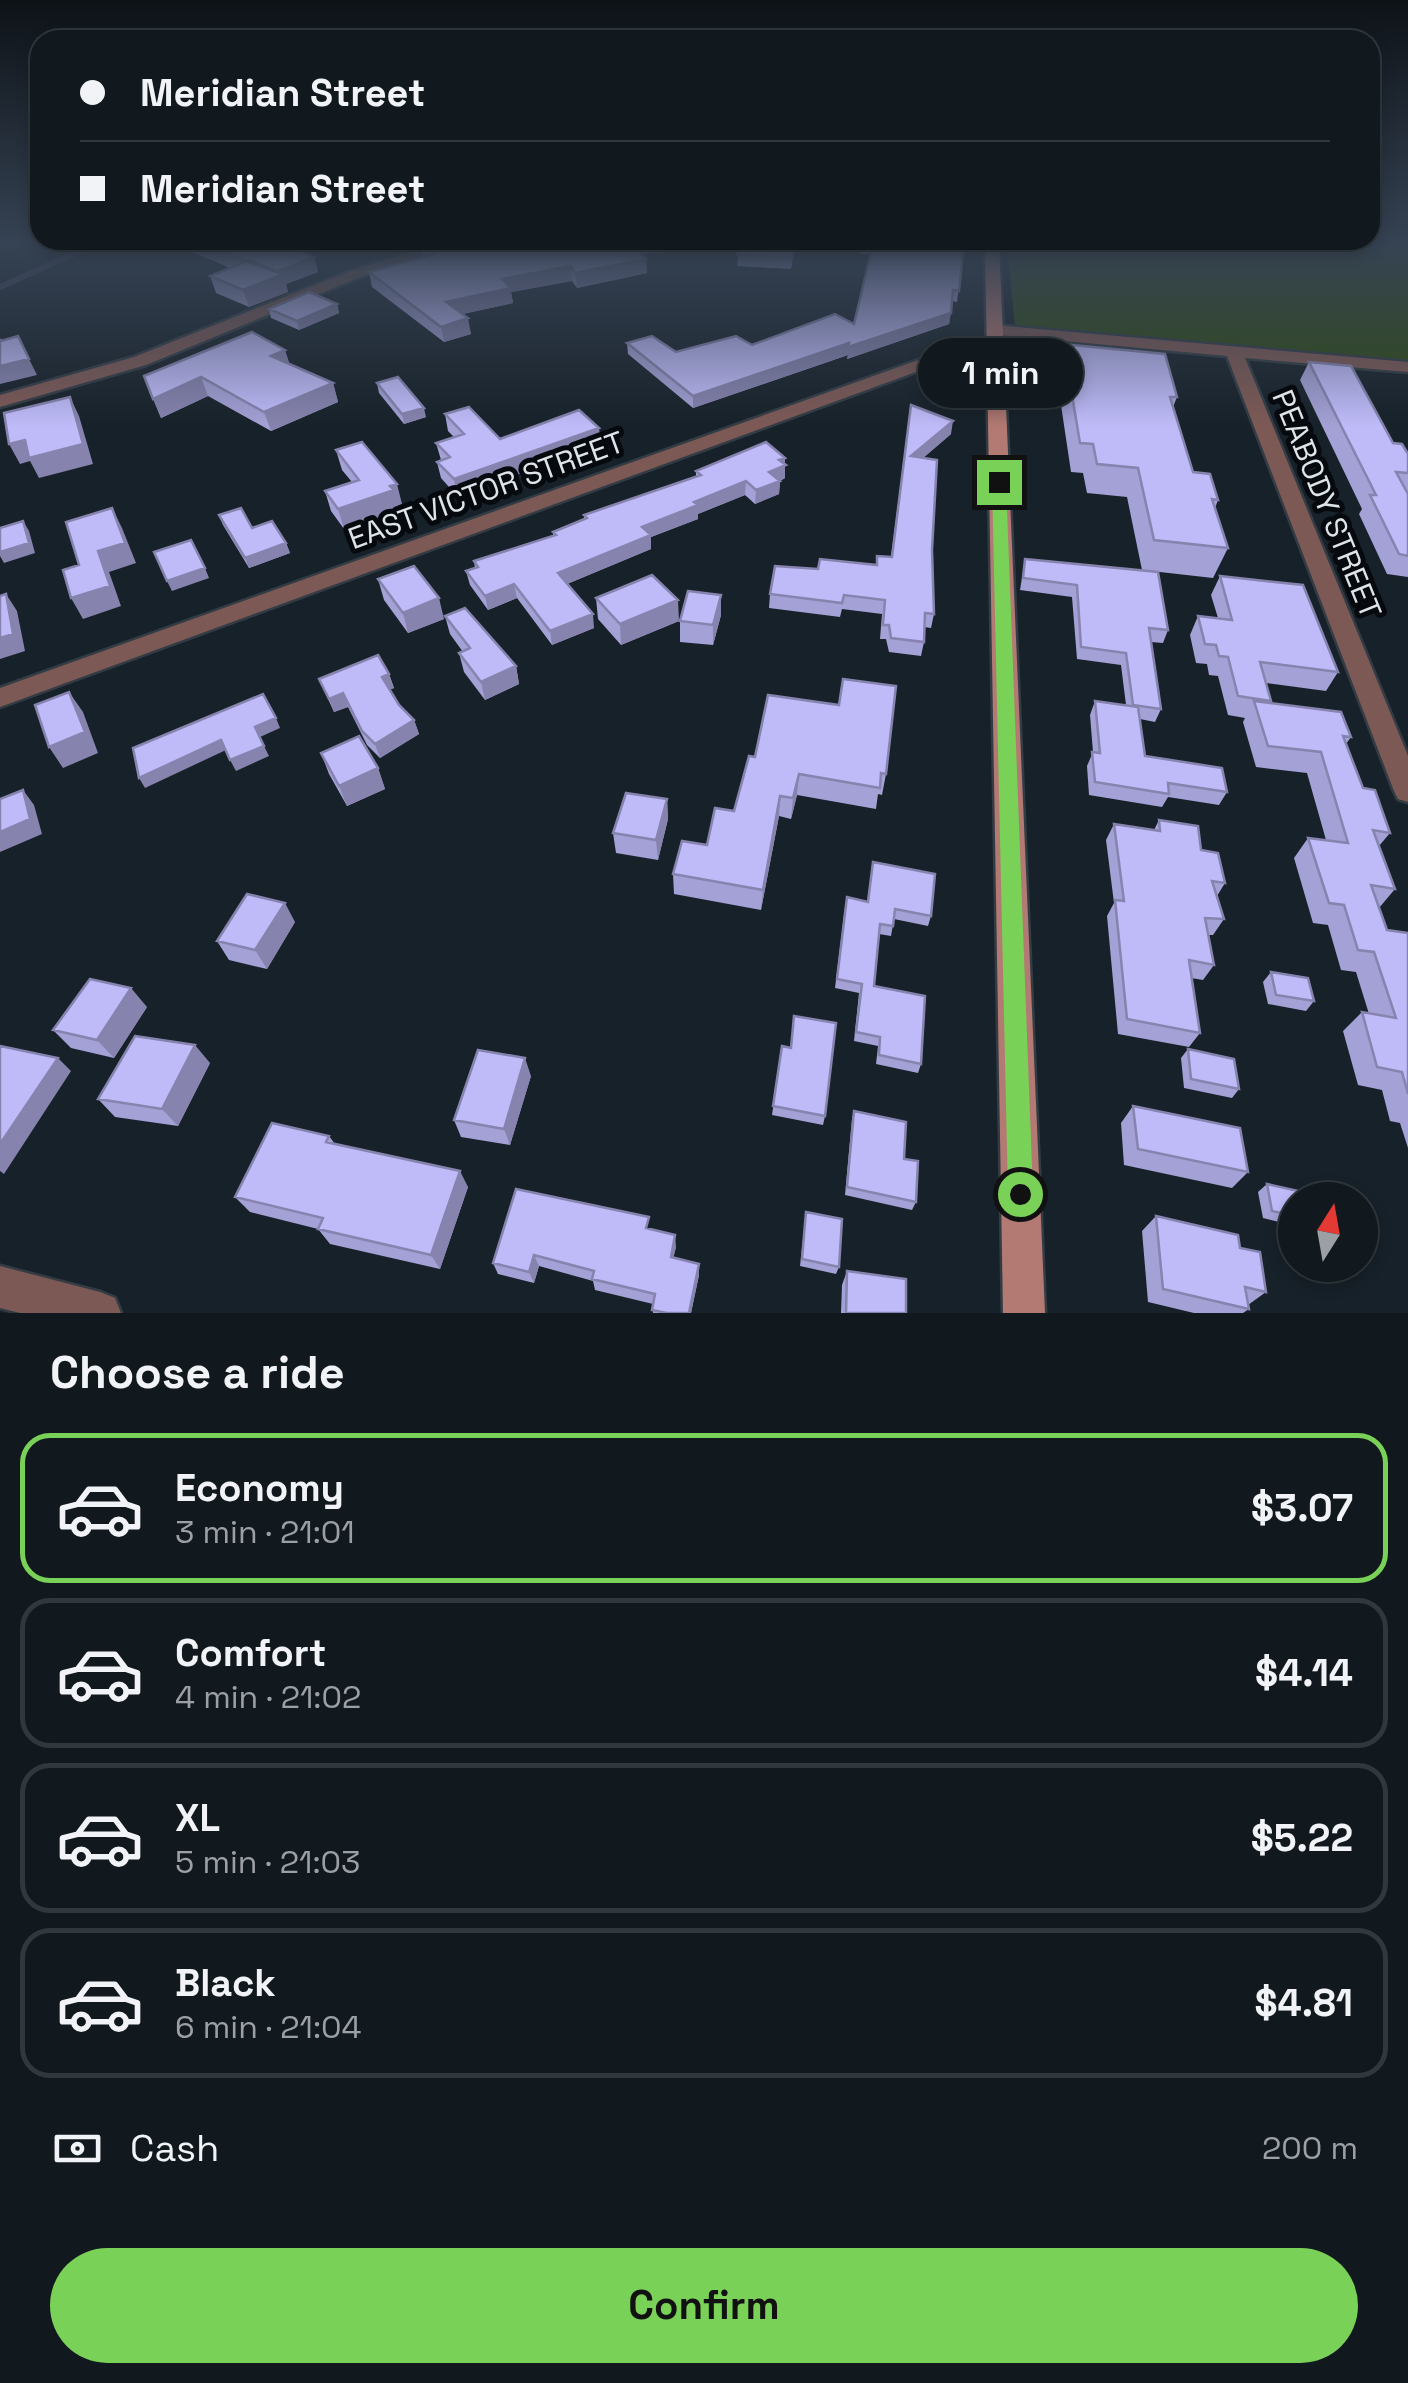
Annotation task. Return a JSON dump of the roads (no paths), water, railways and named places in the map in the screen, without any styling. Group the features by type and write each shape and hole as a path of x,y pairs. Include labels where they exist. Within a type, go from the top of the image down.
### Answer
{"main road":[{"path":"994,304 1024,1313"}],"street":[{"path":"0,401 140,361 280,304"},
{"name":"EAST VICTOR STREET","path":"0,698 952,352 995,343 1234,352 1408,367"},
{"name":"PEABODY STREET","path":"1234,352 1408,791"},
{"path":"0,1288 100,1313"}]}
